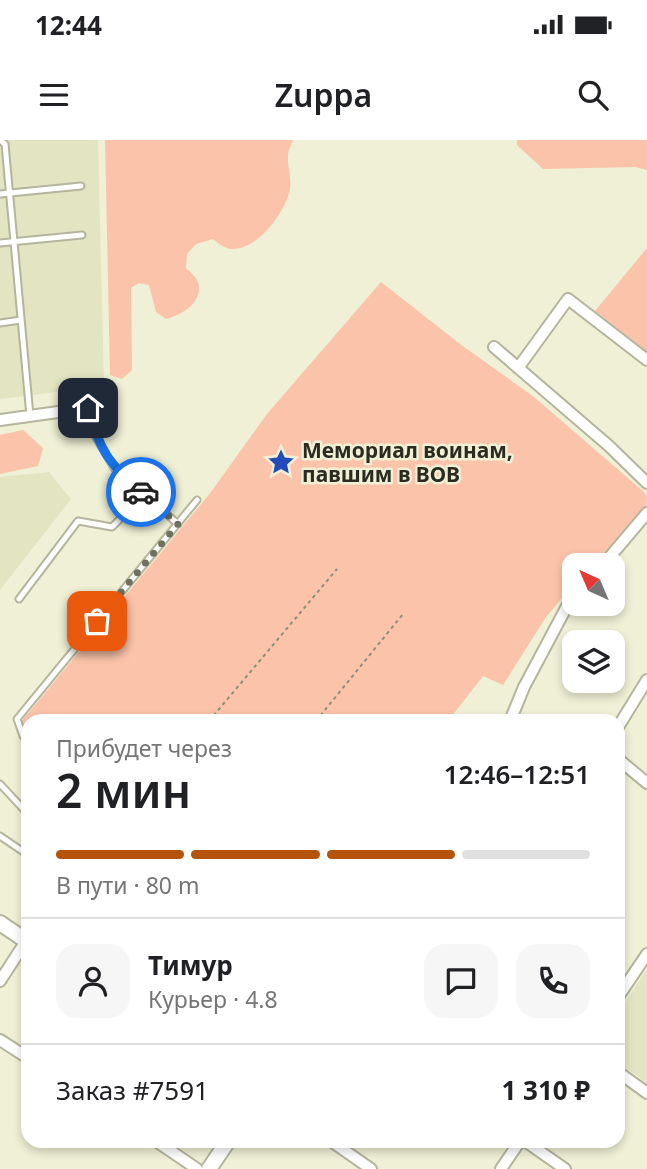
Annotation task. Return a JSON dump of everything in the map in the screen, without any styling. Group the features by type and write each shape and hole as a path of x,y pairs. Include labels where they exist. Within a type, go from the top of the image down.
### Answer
{"street":[{"path":"518,368 568,299 647,360"},
{"path":"494,347 609,446 647,483"},
{"path":"0,420 88,408"},
{"path":"613,553 647,513"},
{"path":"513,714 524,687 562,616"},
{"path":"625,716 647,680"},
{"path":"625,766 647,783"},
{"path":"0,923 21,936"},
{"path":"0,981 21,949"},
{"path":"625,987 647,954"},
{"path":"0,1040 21,1054"},
{"path":"625,1077 647,1093"},
{"path":"166,1148 197,1169"},
{"path":"209,1169 223,1148"},
{"path":"341,1148 371,1169"},
{"path":"501,1169 518,1148"},
{"path":"534,1148 565,1169"}],"lane":[{"path":"0,140 5,144 30,416"},
{"path":"0,194 81,186"},
{"path":"0,243 82,234"},
{"path":"0,323 21,320"},
{"path":"88,408 95,436 114,468 178,524"},
{"path":"19,599 78,521 112,527 145,495"},
{"path":"21,714 197,500"},
{"path":"21,714 17,719 21,730"},
{"path":"0,784 21,806"},
{"path":"0,835 21,850"}],"path":[{"path":"215,714 337,569"},
{"path":"322,714 403,614"}],"shaded area":[{"path":"0,140 98,140 104,386 0,399"},
{"path":"105,140 293,140 288,156 290,189 283,208 269,228 242,248 227,248 213,239 196,244 187,254 186,268 196,278 199,288 191,306 166,319 156,312 149,285 139,283 131,288 132,370 122,379 110,375"},
{"path":"517,140 647,140 647,170 635,167 543,169 517,145"},
{"path":"647,248 647,352 595,311"},
{"path":"381,282 534,397 647,497 646,507 609,553 562,553 562,598 546,617 503,685 483,676 453,714 28,714 211,492 267,414"},
{"path":"23,430 43,448 38,466 0,474 0,435"},
{"path":"49,472 71,499 0,590 0,477"},
{"path":"647,969 647,1083 625,1067 625,1002"}],"way so far":[{"path":"97,621 178,524 141,492"}],"place":[{"name":"Мемориал воинам, павшим в ВОВ","path":"281,462"}],"route":[{"path":"88,408 95,436 114,468 141,492"}]}
